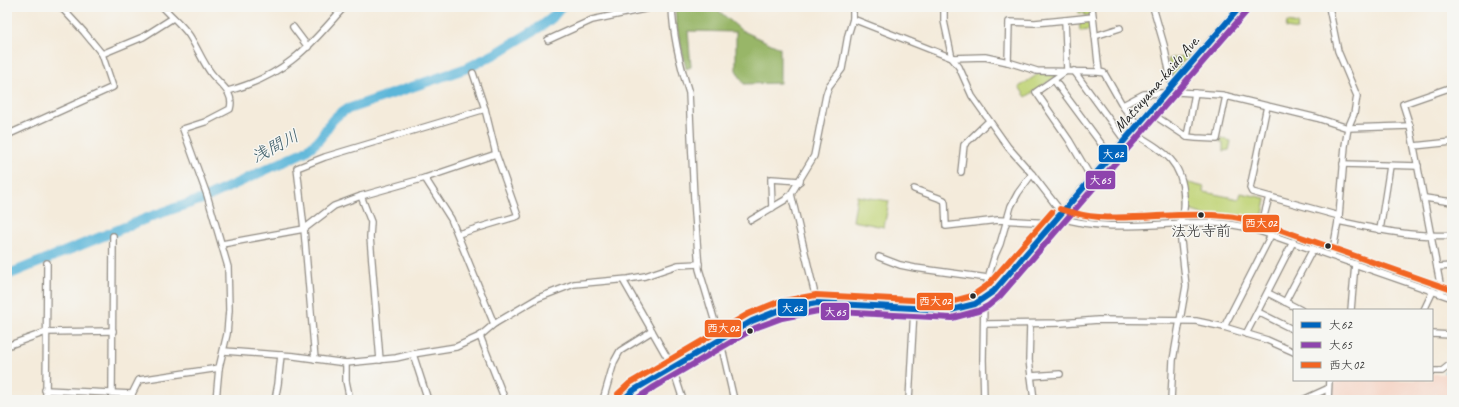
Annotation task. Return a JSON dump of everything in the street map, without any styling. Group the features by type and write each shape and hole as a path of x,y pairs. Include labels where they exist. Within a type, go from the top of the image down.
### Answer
{"main road":[{"name":"Matsuyama-kaido Ave.","path":"623,400 634,390 672,366 752,321 768,314 817,303 951,310 975,304 984,299 994,291 1240,7"}],"street":[{"path":"7,135 113,87 102,54 61,7"},
{"path":"163,7 188,33 211,73 228,91 231,104 230,109 205,122 183,129 208,197 228,267 229,310 227,334 219,368 216,400"},
{"path":"228,91 266,78 300,54 344,7"},
{"path":"548,40 592,20 654,7"},
{"path":"672,7 674,35 689,100 699,264 720,339 734,400"},
{"path":"751,220 785,200 791,194 814,156 826,95 829,86 842,69 848,35 853,19 853,7"},
{"path":"944,7 944,21 952,58 960,67 972,96 1008,147 1032,174 1060,215 1101,225 1179,223 1224,224 1260,231 1452,298"},
{"path":"1092,7 1099,72"},
{"path":"1153,7 1164,45 1172,85"},
{"path":"1329,7 1338,51 1357,96 1354,114 1348,128 1343,164 1339,219 1332,256"},
{"path":"1008,62 1009,22 1035,23 1093,17"},
{"path":"102,54 143,37 173,18"},
{"path":"853,19 952,58 985,57 1037,71 1104,73 1122,104 1138,125"},
{"path":"1065,20 1066,71"},
{"path":"293,27 308,47"},
{"path":"1095,36 1120,28"},
{"path":"1066,71 1036,92 1069,140 1092,179"},
{"path":"1074,71 1124,141"},
{"path":"458,234 518,216 496,154 485,109 472,74"},
{"path":"1054,80 1110,157"},
{"path":"1442,294 1425,198 1410,126 1403,104 1452,87"},
{"path":"1122,104 1144,94 1166,92 1194,93 1226,96 1317,118 1348,128 1410,126"},
{"path":"1187,136 1194,93"},
{"path":"1149,112 1187,136 1217,139 1226,96"},
{"path":"1267,106 1250,188 1252,192 1380,230 1432,237 1452,235"},
{"path":"316,359 297,168 325,157 485,109"},
{"path":"961,172 964,145 989,121"},
{"path":"1132,132 1165,153 1179,172 1184,187 1185,203 1182,220 1179,223 1186,286 1173,360 1172,400"},
{"path":"1414,146 1452,142"},
{"path":"222,244 304,229 334,206 361,196 425,178 496,154"},
{"path":"1343,164 1418,166"},
{"path":"1380,230 1390,166"},
{"path":"984,400 984,299 988,278 1011,206 1018,193 1032,174"},
{"path":"425,178 451,219 494,324"},
{"path":"772,208 771,179 800,181"},
{"path":"914,189 944,200 946,226 998,220 1053,223"},
{"path":"791,194 817,303"},
{"path":"361,196 370,222 380,360"},
{"path":"1260,231 1269,197"},
{"path":"1425,198 1452,202"},
{"path":"1224,327 1271,234"},
{"path":"112,393 113,236"},
{"path":"1246,334 1294,242"},
{"path":"1285,302 1313,249"},
{"path":"880,258 900,265 915,268 988,278"},
{"path":"46,400 47,262"},
{"path":"224,351 281,355 346,363 396,358 456,347 480,336 494,324 538,298 574,284 623,280 645,276 678,265 699,264"},
{"path":"1351,309 1355,264"},
{"path":"1437,267 1452,266"},
{"path":"623,280 672,366 683,400"},
{"path":"1424,309 1433,291"},
{"path":"1268,293 1299,309"},
{"path":"910,400 914,309"},
{"path":"1258,312 1293,330"},
{"path":"985,324 1030,324 1098,320 1196,321 1224,327 1267,340 1293,352"},
{"path":"1030,324 1029,360 1034,400"},
{"path":"7,346 46,332 113,331"},
{"path":"603,400 614,362 620,351 652,331"},
{"path":"1433,334 1452,335"},
{"path":"480,336 505,400"},
{"path":"413,354 428,400"},
{"path":"275,400 281,355"},
{"path":"346,363 346,381 350,400"},
{"path":"1433,371 1442,370 1452,363"},
{"path":"46,390 112,393 132,397 139,380 219,368"},
{"path":"1031,376 1060,374"},
{"path":"1328,400 1329,381"},
{"path":"1302,400 1328,389"}],"shaded area":[{"path":"1452,367 1452,400 1332,400 1332,391 1335,381 1433,381 1433,374 1443,374"}],"green space":[{"path":"675,7 718,7 719,11 741,30 780,48 780,83 744,84 736,70 736,32 688,31 691,67 686,69 676,23"},
{"path":"1078,7 1091,7 1090,15 1085,16 1084,13 1079,13"},
{"path":"1079,19 1091,19 1091,30 1080,31"},
{"path":"1287,22 1298,24 1297,30 1286,28"},
{"path":"1189,56 1179,67 1180,71 1175,77 1172,76 1168,59"},
{"path":"1061,73 1026,97 1019,87 1038,74"},
{"path":"1220,138 1231,141 1229,150 1223,151 1223,143 1220,142"},
{"path":"1185,182 1204,187 1204,192 1239,199 1241,193 1265,198 1266,200 1261,224 1258,226 1217,219 1186,209"},
{"path":"857,196 889,201 884,227 853,221"}],"waterway":[{"name":"浅間川","path":"7,275 155,215 205,198 304,152 318,141 334,119 345,110 467,68 497,53 543,25 552,18 561,7"},
{"path":"1444,372 1452,369"},
{"path":"1331,388 1333,400"}],"transit line":[{"name":"大62","path":"623,400 634,390 752,321 780,310 817,303 951,310 975,304 994,291 1240,7"},
{"name":"大65","path":"635,400 654,387 755,328 782,318 818,311 952,318 978,311 988,306 1000,296 1246,12"},
{"name":"西大02","path":"1060,209 1089,216 1115,218 1194,214 1241,218 1267,225 1452,290"},
{"name":"西大02","path":"618,394 630,383 748,314 778,302 816,295 950,302 972,296 988,285 1052,212"}],"place":[{"name":"法光寺前","path":"1201,215"}]}
